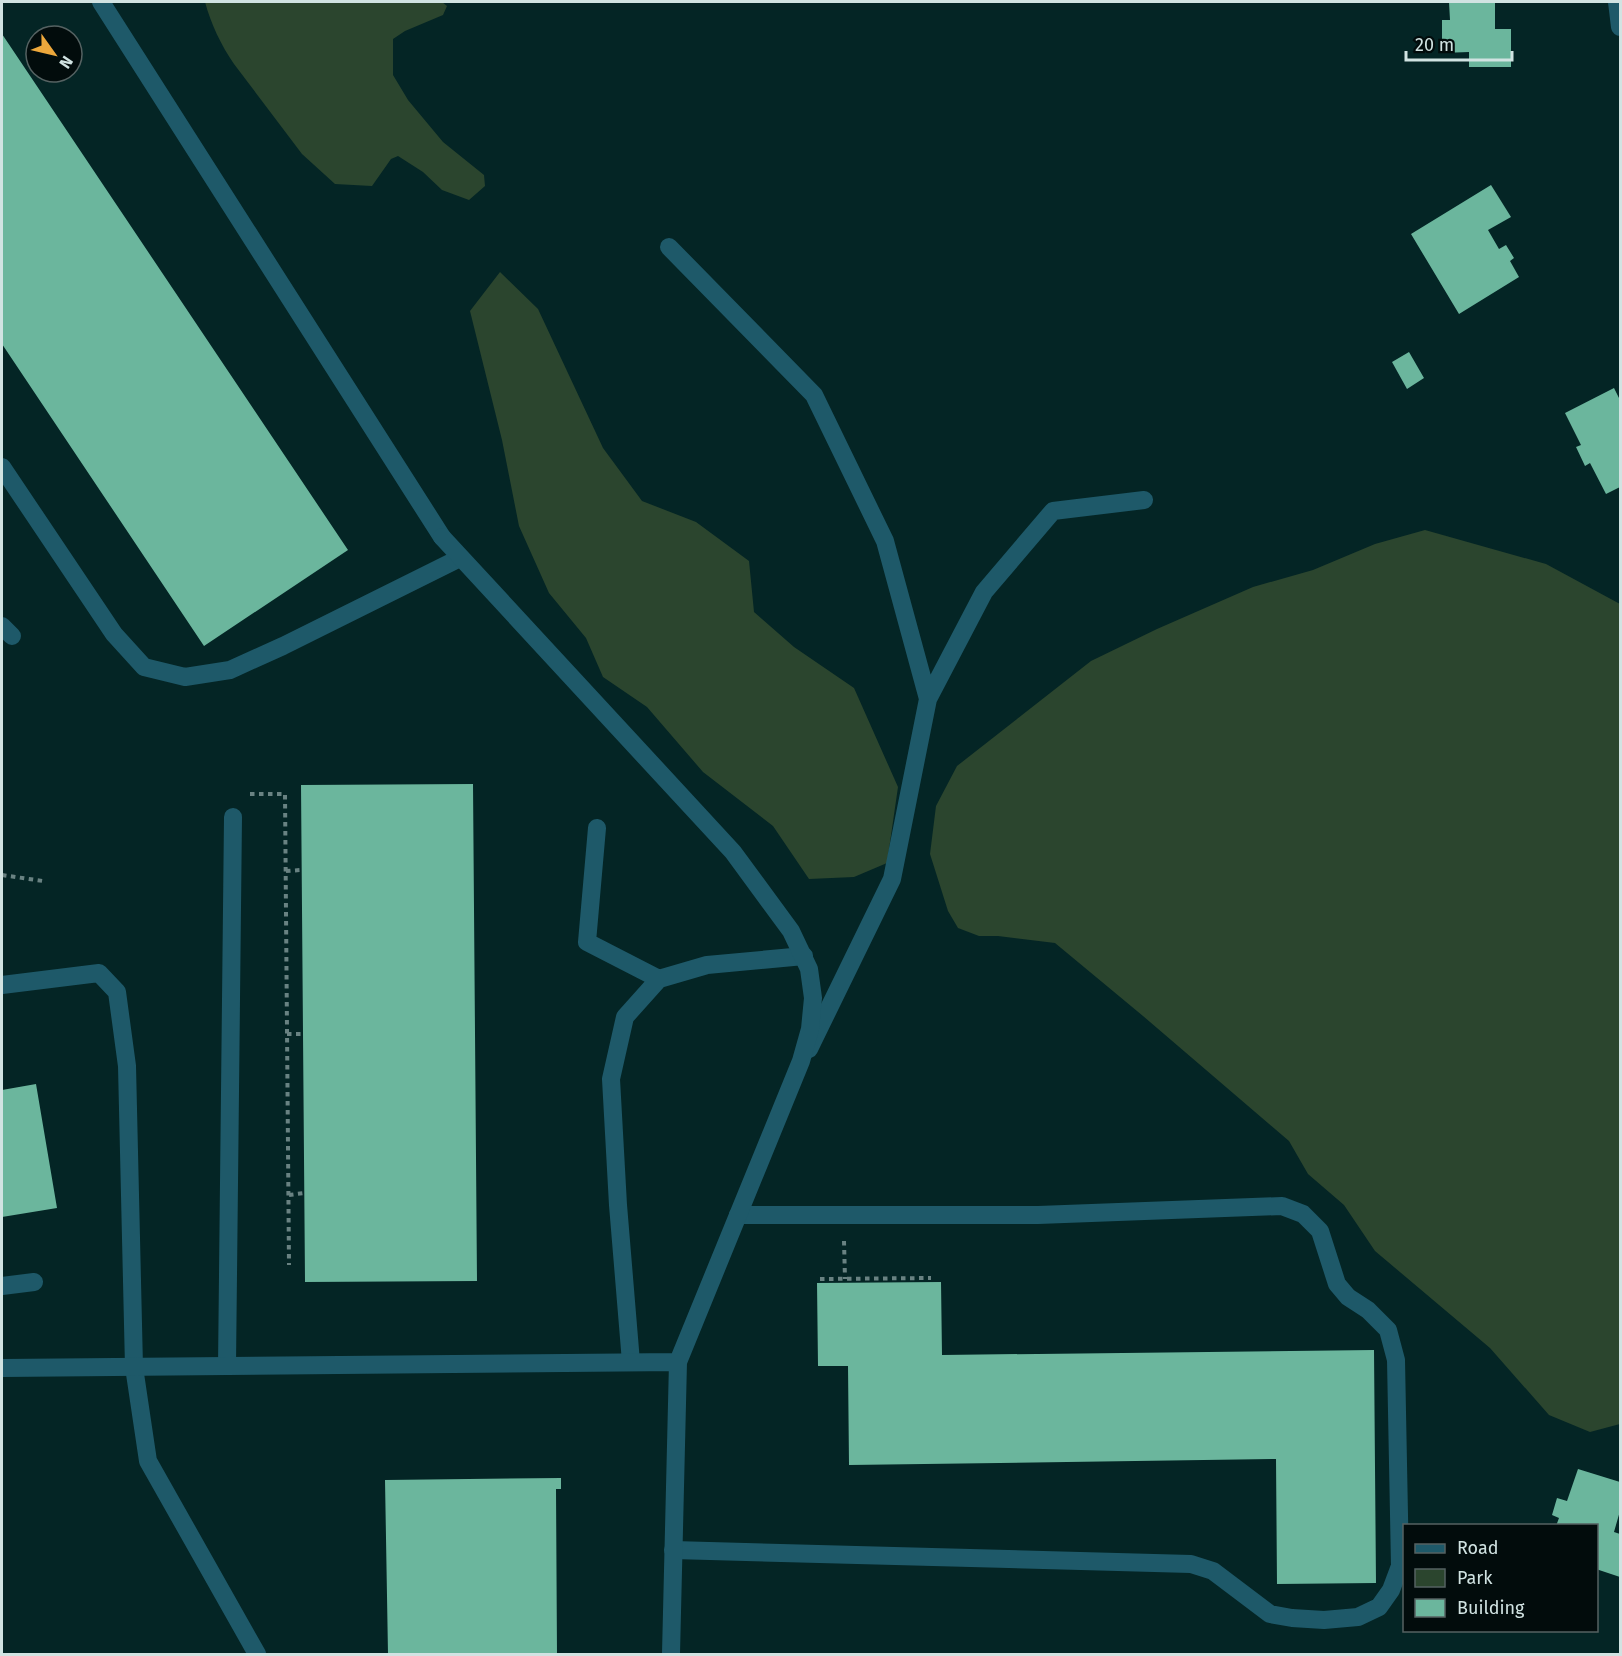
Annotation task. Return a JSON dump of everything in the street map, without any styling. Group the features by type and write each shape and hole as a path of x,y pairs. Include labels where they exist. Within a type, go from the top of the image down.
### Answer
{"street":[{"path":"101,2 442,537 733,852 791,931 804,956 812,982 812,1014 808,1037 795,1077"},
{"path":"1617,2 1620,27"},
{"path":"669,247 814,394 885,541 928,699"},
{"path":"2,467 114,634 144,667 185,676 230,670 460,558"},
{"path":"671,1654 678,1362 795,1077 892,879 928,699 984,592 1053,510 1144,500"},
{"path":"226,1366 233,817"},
{"path":"597,828 587,942 658,979"},
{"path":"631,1362 618,1205 611,1079 625,1017 658,979 707,965 804,956"},
{"path":"2,985 99,973 117,992 127,1066 134,1368 148,1461 257,1654"},
{"path":"673,1550 1191,1564 1214,1571 1270,1614 1324,1620 1358,1617 1379,1607 1391,1590 1400,1566 1396,1360 1388,1330 1368,1310 1347,1297 1337,1284 1320,1231 1303,1214 1282,1206 1038,1215 738,1215"},
{"path":"2,1286 34,1282"},
{"path":"2,1368 678,1362"}],"path":[{"path":"233,817 240,795 285,794 289,1265"},
{"path":"286,872 302,870"},
{"path":"2,875 43,881"},
{"path":"287,1034 303,1034"},
{"path":"289,1195 304,1193"},
{"path":"843,1215 845,1279"},
{"path":"820,1279 931,1278"}],"green space":[{"path":"205,2 442,2 447,6 443,15 405,31 393,39 393,75 408,100 443,142 484,175 485,186 469,200 442,190 423,172 398,156 391,159 372,186 335,184 302,154 234,64 217,34"},
{"path":"500,272 538,309 603,448 642,501 696,522 749,561 754,612 794,647 854,688 898,787 887,863 854,877 809,879 773,826 703,772 647,707 603,677 586,638 549,593 519,526 502,440 470,311"},
{"path":"1425,530 1546,564 1620,604 1620,1424 1590,1432 1549,1415 1490,1348 1375,1251 1344,1205 1308,1174 1289,1141 1055,943 979,936 958,928 948,911 930,854 936,806 957,766 1091,661 1253,587 1313,570 1375,544"}],"building":[{"path":"1449,2 1495,2 1495,29 1511,29 1511,67 1469,67 1469,52 1442,53 1442,20 1450,20"},
{"path":"2,34 24,67 24,84 36,84 348,550 204,646 2,344"},
{"path":"1491,185 1511,217 1488,230 1499,249 1506,245 1514,258 1510,261 1519,277 1459,314 1411,234"},
{"path":"1409,352 1424,378 1407,389 1392,362"},
{"path":"1614,388 1620,400 1620,487 1606,494 1590,463 1585,466 1576,447 1581,445 1565,413"},
{"path":"473,784 477,1281 305,1282 301,785"},
{"path":"36,1084 57,1208 2,1217 2,1090"},
{"path":"941,1282 942,1355 1374,1350 1376,1583 1277,1584 1276,1459 849,1465 848,1366 818,1366 817,1283"},
{"path":"1578,1469 1620,1482 1620,1511 1614,1532 1620,1534 1620,1577 1598,1570 1598,1524 1557,1524 1559,1518 1552,1515 1557,1498 1567,1501"},
{"path":"561,1478 561,1489 556,1489 557,1654 388,1654 385,1480"}]}
